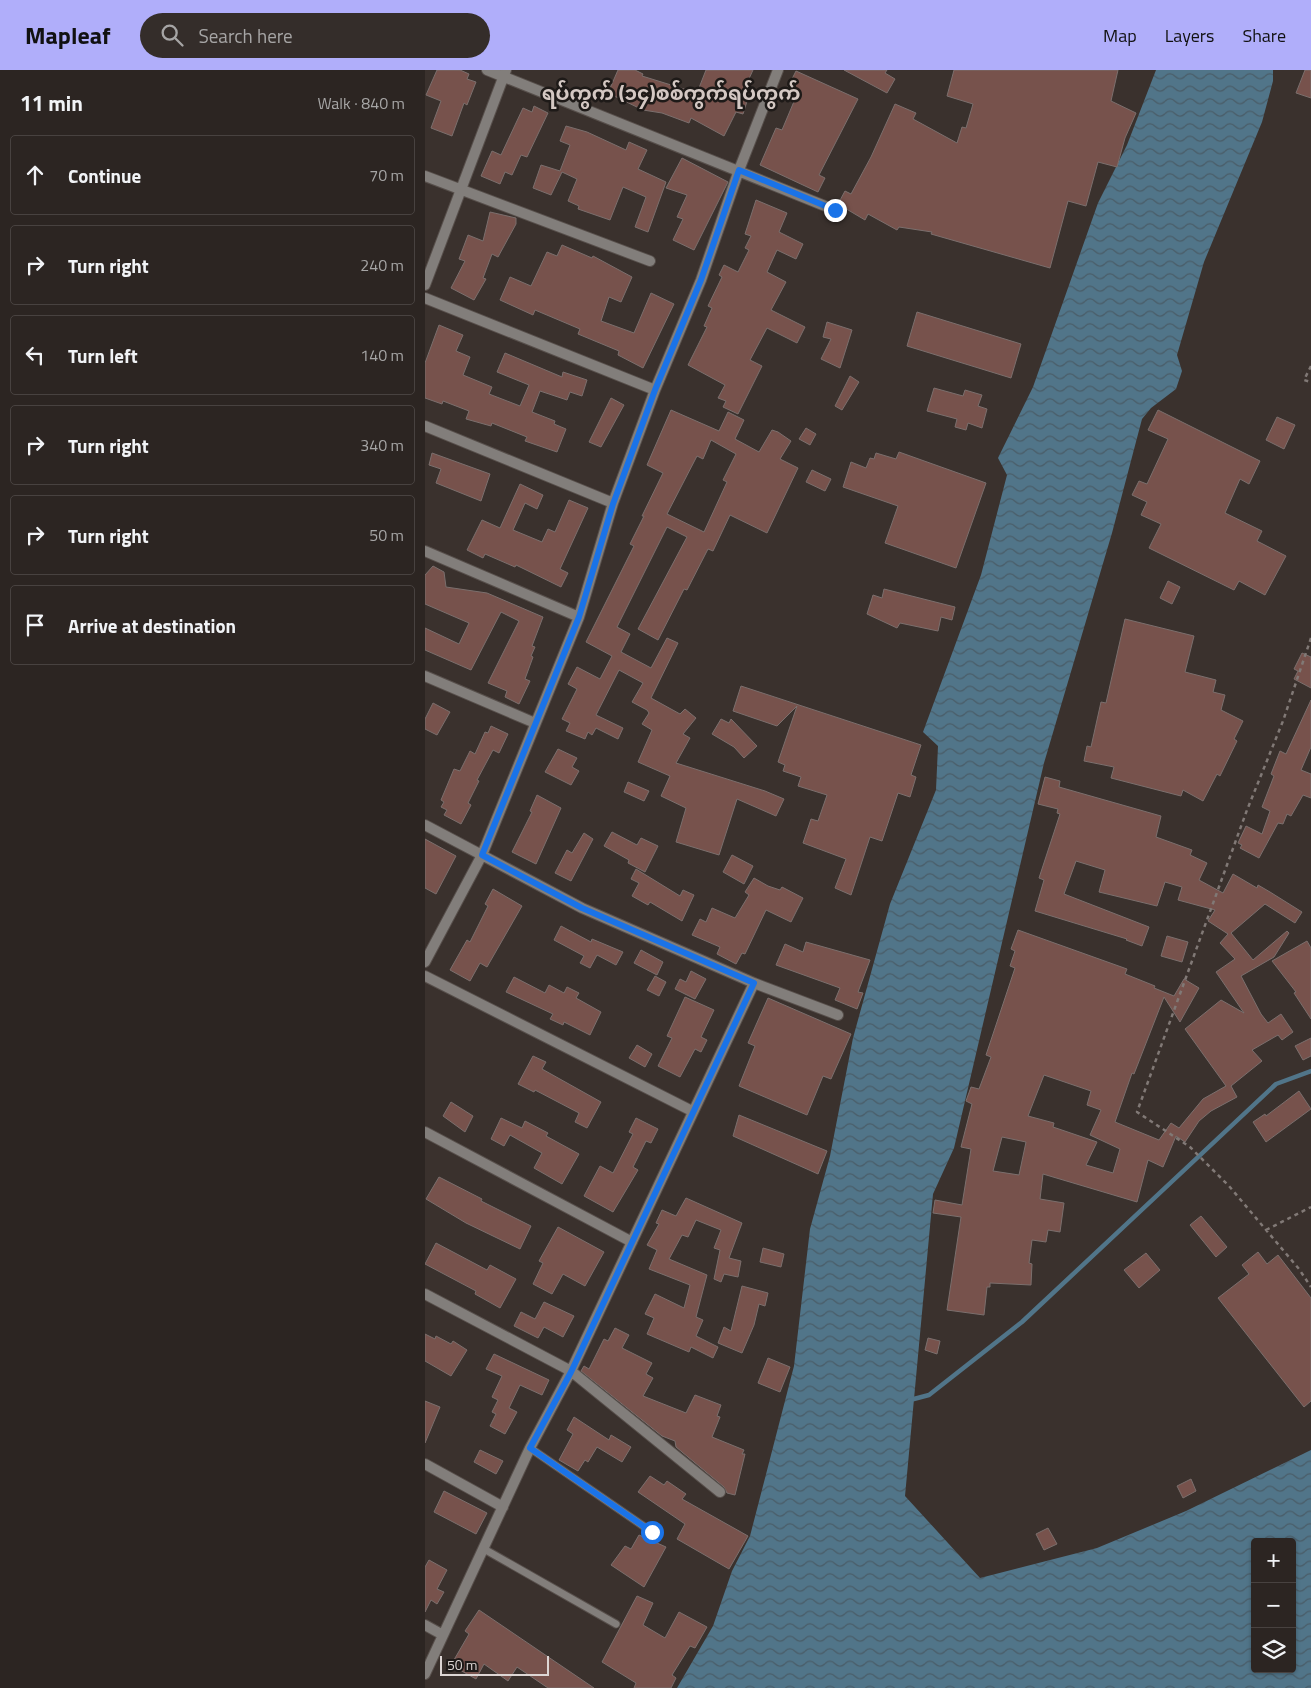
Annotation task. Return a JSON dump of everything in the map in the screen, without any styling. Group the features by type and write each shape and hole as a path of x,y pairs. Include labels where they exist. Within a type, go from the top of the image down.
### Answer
{"street":[{"path":"487,70 504,73 835,210"},
{"path":"425,962 482,855 579,617 613,504 655,390 701,280 739,170 778,70"},
{"path":"425,285 504,73"},
{"path":"425,176 650,261"},
{"path":"425,298 655,390"},
{"path":"425,426 613,504"},
{"path":"425,551 579,617"},
{"path":"425,676 535,723"},
{"path":"425,825 582,908 754,983 838,1014"},
{"path":"425,976 692,1111"},
{"path":"425,1674 530,1448 571,1372 692,1111 754,983"},
{"path":"425,1132 632,1242"},
{"path":"425,1294 571,1372 720,1492"},
{"path":"425,1464 503,1507"},
{"path":"425,1625 443,1635"}],"lane":[{"path":"530,1448 652,1532"},
{"path":"483,1549 615,1624"}],"path":[{"path":"1311,366 1304,380 1311,382"},
{"path":"1311,638 1283,721 1247,810 1137,1112 1190,1147 1229,1186 1311,1287"},
{"path":"1266,1230 1311,1207"}],"water":[{"path":"1156,70 1273,70 1273,81 1262,122 1204,262 1177,355 1182,371 1176,389 1151,408 1142,419 1112,533 1044,763 954,1148 933,1194 905,1496 980,1578 1097,1548 1186,1511 1311,1450 1311,1688 677,1688 713,1626 732,1571 750,1536 794,1366 810,1229 830,1156 853,1038 890,904 936,790 938,746 923,732 981,575 1007,475 998,458 1033,387 1098,203 1127,145"}],"building":[{"path":"437,70 460,70 469,74 467,79 476,82 467,105 464,103 452,136 431,128 441,101 426,95"},
{"path":"618,70 635,70 643,74 642,76 697,93 706,70 753,70 741,96 748,98 743,114 736,112 724,136 691,118 689,123 662,113 643,110 608,93"},
{"path":"844,70 887,70 885,73 895,79 887,93"},
{"path":"954,70 1118,70 1111,101 1136,113 1125,138 1117,167 1098,162 1086,206 1068,201 1050,268 931,234 932,232 899,227 897,230 868,214 865,220 838,204 845,191 851,194 871,157 895,104 916,113 913,119 957,143 962,127 966,128 973,104 947,96"},
{"path":"1305,70 1311,70 1311,98 1296,93"},
{"path":"796,71 858,99 819,175 825,178 818,192 760,165 776,128 782,130 798,92 788,87"},
{"path":"534,106 548,113 527,157 521,155 512,175 505,172 500,184 481,176 492,151 501,155 523,108 532,112"},
{"path":"566,126 587,132 626,150 629,142 647,150 638,169 666,182 648,232 635,227 646,197 623,187 610,220 578,209 579,206 568,201 577,179 562,172 551,195 533,188 541,165 560,171 570,145 560,141"},
{"path":"682,158 728,182 694,250 673,240 683,219 677,217 687,195 666,188"},
{"path":"756,200 787,213 779,232 803,244 796,259 777,250 767,272 786,282 771,310 805,327 797,343 767,328 750,360 762,366 738,414 723,407 726,401 718,398 725,385 688,365 707,327 704,326 712,308 708,306 722,277 719,275 724,265 738,272 749,250 745,248 751,236 745,234"},
{"path":"490,212 516,218 516,224 498,257 492,254 483,278 486,279 474,300 451,288 465,261 459,259 468,235 483,241"},
{"path":"562,245 592,258 593,256 632,277 621,302 609,297 601,321 634,333 651,293 674,304 643,368 618,355 619,351 578,334 580,329 535,310 533,315 500,300 510,277 531,286 547,252 557,256"},
{"path":"917,312 1021,344 1011,378 907,346"},
{"path":"827,322 852,330 840,368 821,359 831,339 823,337"},
{"path":"439,325 463,335 456,351 470,357 463,375 492,387 489,394 520,406 529,385 497,372 505,353 562,377 563,372 587,380 582,396 570,392 567,400 540,391 532,412 555,421 554,424 566,429 557,452 525,441 527,437 492,423 491,426 466,419 469,411 443,401 442,404 425,398 425,363"},
{"path":"850,376 859,382 842,410 835,406"},
{"path":"934,388 963,396 965,390 982,395 978,406 987,409 982,428 968,423 966,430 955,427 957,419 927,411"},
{"path":"611,398 624,405 601,447 589,442"},
{"path":"671,410 719,431 728,412 744,420 735,439 759,452 772,430 778,432 791,441 780,459 798,468 767,533 730,515 713,551 708,549 687,590 684,589 658,640 638,629 687,537 667,527 617,627 630,634 621,652 651,668 667,638 678,643 651,698 680,714 685,709 696,718 683,734 690,738 676,763 765,791 784,799 776,816 737,799 719,855 676,842 686,808 661,796 670,776 638,762 652,730 642,724 649,713 647,710 632,702 643,683 619,670 596,715 623,728 618,739 596,728 592,735 588,732 585,739 566,731 570,723 562,719 577,689 568,684 577,667 600,679 612,656 586,642 634,546 630,544 663,473 647,465","holes":["711,440 736,454 723,480 727,482 704,532 667,514 697,456 703,459"]},
{"path":"1158,410 1260,461 1249,484 1240,479 1225,513 1262,531 1257,541 1286,556 1265,595 1239,581 1234,590 1149,548 1161,524 1141,515 1147,502 1132,495 1139,481 1147,484 1168,439 1148,430"},
{"path":"1277,417 1295,425 1284,449 1266,440"},
{"path":"806,428 816,434 810,445 799,439"},
{"path":"899,452 986,483 956,568 885,543 898,506 843,487 851,462 866,468 870,458 874,459 876,453 896,459"},
{"path":"432,453 490,474 481,501 436,483 441,469 429,465"},
{"path":"812,470 831,479 825,491 806,482"},
{"path":"520,484 543,495 537,509 525,503 513,530 542,542 548,529 555,532 569,500 588,508 560,569 568,573 561,587 516,565 515,567 485,554 483,558 467,550 482,520 500,528"},
{"path":"433,566 444,572 446,587 487,593 543,617 532,646 535,647 531,656 533,657 525,679 530,681 519,704 505,697 507,691 488,683 519,621 501,612 471,670 425,650 425,628 459,644 469,623 425,604 425,575"},
{"path":"1168,581 1180,587 1172,604 1160,598"},
{"path":"884,589 955,607 952,620 941,617 938,631 900,623 897,628 867,614 873,595 882,598"},
{"path":"1125,619 1194,636 1185,672 1216,680 1213,692 1225,695 1221,710 1243,721 1234,739 1237,741 1220,776 1217,774 1203,801 1183,790 1181,796 1111,778 1114,767 1084,761 1087,746 1091,747 1101,702 1106,703"},
{"path":"1302,653 1311,657 1311,688 1294,679 1298,671 1294,669"},
{"path":"741,686 921,745 911,775 916,777 910,797 898,793 882,841 870,837 851,895 835,888 846,859 803,843 811,819 818,821 827,795 798,786 801,777 783,771 785,765 778,762 797,706 777,726 733,711"},
{"path":"1311,700 1311,747 1301,770 1311,774 1311,798 1303,795 1291,816 1287,814 1283,824 1278,823 1259,858 1240,848 1242,845 1238,843 1246,826 1262,834 1270,811 1262,807 1274,776 1271,774 1280,751 1286,754"},
{"path":"433,703 450,712 437,735 425,729 425,719"},
{"path":"721,719 729,723 731,719 757,746 744,758 734,747 712,734"},
{"path":"491,726 508,734 499,753 493,750 477,780 479,781 468,803 471,805 461,824 444,815 447,810 441,807 444,802 441,800 454,769 460,771 470,751 475,754 485,732 488,733"},
{"path":"558,749 577,758 572,767 579,771 571,785 545,772"},
{"path":"1045,777 1060,781 1059,787 1161,816 1156,837 1192,850 1190,855 1207,863 1199,880 1223,893 1233,874 1257,888 1258,885 1302,912 1295,923 1265,904 1231,933 1253,960 1287,931 1289,933 1274,957 1241,976 1261,1014 1268,1023 1281,1014 1293,1032 1282,1040 1278,1035 1252,1050 1262,1061 1231,1086 1237,1097 1211,1111 1199,1121 1185,1142 1176,1136 1163,1167 1148,1160 1137,1202 1043,1174 1040,1199 1064,1203 1060,1232 1048,1230 1046,1242 1032,1240 1029,1263 1032,1264 1031,1285 990,1283 990,1287 987,1287 984,1315 947,1310 961,1217 933,1213 935,1200 962,1205 971,1149 961,1147 972,1104 966,1101 971,1087 979,1089 991,1057 986,1055 1015,968 1010,966 1015,951 1011,949 1018,930 1127,969 1125,974 1174,996 1184,979 1199,988 1180,1022 1164,997 1134,1074 1132,1073 1115,1122 1159,1140 1171,1123 1179,1128 1203,1099 1226,1086 1185,1029 1221,1000 1244,1013 1216,972 1235,959 1220,943 1228,934 1208,921 1215,910 1178,900 1182,887 1165,882 1157,906 1099,892 1105,870 1076,861 1064,894 1149,927 1142,946 1127,939 1035,911 1044,880 1039,878 1060,814 1057,813 1058,809 1038,804","holes":["1044,1075 1091,1091 1087,1105 1101,1110 1090,1135 1120,1149 1113,1173 1086,1165 1097,1142 1053,1127 1054,1123 1028,1116","1002,1137 1026,1142 1019,1175 993,1171"]},
{"path":"628,782 649,791 644,801 624,792"},
{"path":"537,795 561,808 536,864 512,852 532,812 530,811"},
{"path":"612,832 637,845 641,838 658,846 645,872 628,863 629,860 604,846"},
{"path":"584,833 593,839 571,881 555,873 567,850 572,853"},
{"path":"425,839 456,856 436,894 425,888"},
{"path":"732,855 753,866 744,884 723,872"},
{"path":"636,869 680,896 683,890 694,895 682,921 650,902 648,905 632,896 639,883 631,879"},
{"path":"754,878 780,890 782,887 803,898 791,922 766,910 745,954 742,953 736,964 717,954 720,947 692,935 700,919 706,922 712,908 735,918 749,895 745,892"},
{"path":"493,889 522,906 487,967 480,963 470,981 450,970 467,940 470,942 488,906 485,904"},
{"path":"561,926 591,942 592,939 623,952 616,965 597,955 590,968 580,963 584,956 554,940"},
{"path":"1167,936 1188,942 1182,962 1161,956"},
{"path":"1307,941 1311,948 1311,1019 1294,993 1296,992 1272,961"},
{"path":"806,942 870,960 858,992 863,993 857,1009 835,1000 840,988 776,965 785,944 803,952"},
{"path":"641,950 663,962 657,975 634,963"},
{"path":"691,971 706,979 695,999 675,989 680,979 686,982"},
{"path":"655,976 666,982 659,996 647,990"},
{"path":"514,977 545,993 549,985 564,993 567,987 579,993 576,998 601,1012 590,1035 564,1022 563,1025 550,1019 553,1014 506,992"},
{"path":"685,997 714,1010 701,1037 707,1040 701,1052 695,1049 680,1077 658,1066 672,1038 667,1036"},
{"path":"768,998 851,1034 831,1079 823,1076 807,1115 739,1086 755,1046 748,1043"},
{"path":"1311,1038 1311,1056 1303,1060 1295,1046"},
{"path":"637,1045 652,1054 645,1067 629,1058"},
{"path":"533,1056 546,1062 542,1069 601,1102 587,1128 575,1122 579,1113 535,1090 534,1092 518,1084"},
{"path":"1299,1091 1311,1109 1266,1142 1253,1122 1265,1114 1266,1116"},
{"path":"451,1102 473,1116 465,1132 443,1116"},
{"path":"739,1115 827,1151 818,1174 733,1136"},
{"path":"501,1118 522,1128 525,1121 548,1133 546,1136 579,1154 562,1184 534,1168 542,1153 510,1135 504,1146 491,1139"},
{"path":"636,1118 658,1129 651,1143 646,1141 633,1167 638,1170 613,1212 584,1196 600,1166 613,1173 633,1134 629,1132"},
{"path":"439,1177 531,1226 520,1249 466,1223 426,1199"},
{"path":"686,1198 742,1223 729,1258 741,1261 738,1277 724,1274 721,1282 714,1279 720,1250 714,1248 721,1230 696,1220 688,1237 682,1235 669,1259 707,1275 696,1317 703,1320 696,1336 718,1347 713,1358 691,1347 689,1352 647,1334 654,1318 645,1314 655,1294 684,1308 690,1285 649,1269 657,1250 647,1245 659,1224 656,1223 662,1210 676,1216"},
{"path":"1201,1216 1227,1247 1216,1257 1190,1225"},
{"path":"558,1227 604,1252 585,1286 563,1274 552,1294 533,1284 543,1263 539,1261"},
{"path":"436,1243 487,1270 490,1265 516,1279 500,1308 475,1294 476,1291 425,1264"},
{"path":"763,1248 784,1254 781,1267 760,1262"},
{"path":"1258,1252 1267,1264 1278,1255 1311,1298 1311,1401 1304,1407 1218,1298 1249,1274 1242,1265"},
{"path":"1146,1253 1160,1270 1139,1288 1124,1270"},
{"path":"742,1286 768,1293 765,1306 759,1304 754,1325 742,1353 718,1343 724,1327 731,1331"},
{"path":"544,1302 574,1316 563,1337 544,1327 538,1338 514,1326 521,1312 535,1319"},
{"path":"615,1328 629,1335 622,1348 652,1363 646,1374 653,1378 643,1396 686,1413 695,1395 721,1405 717,1416 720,1417 712,1437 744,1450 742,1454 745,1454 735,1495 727,1493 724,1487 676,1447 675,1441 662,1436 581,1371 584,1366 589,1369 604,1339 608,1341"},
{"path":"425,1334 435,1339 436,1336 451,1344 453,1341 467,1350 451,1376 425,1361"},
{"path":"928,1338 940,1341 937,1354 925,1350"},
{"path":"494,1354 549,1380 542,1395 520,1385 509,1408 517,1412 505,1434 490,1426 496,1414 492,1412 498,1400 492,1397 502,1376 486,1369"},
{"path":"768,1358 790,1367 780,1392 758,1383"},
{"path":"425,1401 440,1407 425,1443"},
{"path":"574,1417 609,1440 611,1435 631,1447 622,1462 597,1447 588,1462 585,1460 578,1471 559,1460 573,1434 567,1430"},
{"path":"480,1450 503,1461 496,1474 474,1462"},
{"path":"650,1476 664,1485 667,1481 686,1494 682,1499 748,1536 729,1569 677,1539 685,1524 638,1492"},
{"path":"1191,1479 1196,1491 1183,1498 1177,1486"},
{"path":"444,1491 487,1513 476,1534 434,1512"},
{"path":"1048,1528 1057,1544 1044,1550 1036,1534"},
{"path":"639,1535 666,1547 644,1587 611,1565 625,1546 631,1549"},
{"path":"429,1560 447,1570 437,1589 444,1592 437,1604 431,1600 425,1612 425,1567"},
{"path":"637,1596 653,1603 643,1625 665,1638 679,1612 707,1627 695,1648 690,1646 672,1675 676,1678 671,1688 634,1688 636,1683 602,1662"},
{"path":"479,1610 594,1688 548,1688 517,1667 508,1681 484,1664 476,1679 451,1665 469,1634 465,1631"}],"waterway":[{"path":"910,1400 929,1395 1022,1322 1276,1084 1311,1071"}],"district":[{"name":"ရပ်ကွက် (၁၄)စစ်ကွက်ရပ်ကွက်","path":"671,93"}],"route":[{"path":"652,1532 530,1448 571,1372 692,1111 754,983 582,908 482,855 579,617 613,504 655,390 701,280 739,170 835,210"}]}
